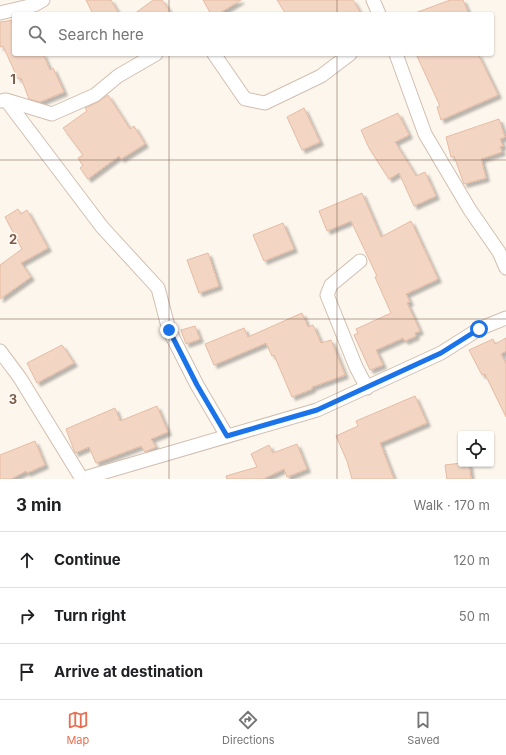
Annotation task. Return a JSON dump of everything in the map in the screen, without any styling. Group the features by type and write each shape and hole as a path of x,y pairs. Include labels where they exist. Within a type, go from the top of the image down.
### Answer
{"street":[{"path":"0,13 34,5 43,0"},
{"path":"373,0 378,12"},
{"path":"3,100 52,114 95,95 118,76 153,56"},
{"path":"215,56 245,99 265,103 321,76 347,56"},
{"path":"397,56 425,134 470,210 499,252 506,268"},
{"path":"3,100 102,228 158,288 169,330 197,385 227,436"},
{"path":"360,261 331,285 327,295 356,367 367,388"},
{"path":"0,351 20,378 82,479 317,410 441,353 479,329 506,318"}],"building":[{"path":"86,0 111,0 118,12 92,12"},
{"path":"153,0 162,0 171,12 137,12"},
{"path":"203,0 241,0 221,12 210,12"},
{"path":"277,0 353,0 360,12 285,12"},
{"path":"450,0 463,0 468,12 418,12"},
{"path":"12,20 12,56 44,56 50,70 53,68 64,92 40,102 29,99 21,78 18,79 3,46 0,47 0,22"},
{"path":"417,56 479,56 498,95 441,120 437,107 440,106"},
{"path":"108,95 130,129 134,126 145,144 121,159 119,156 88,179 80,168 83,166 78,158 83,155 63,128 87,111 85,108"},
{"path":"304,108 320,142 302,150 287,117"},
{"path":"398,113 409,135 395,142 416,176 425,172 436,196 414,206 399,173 389,179 369,148 361,130"},
{"path":"499,119 505,137 500,139 503,146 500,147 502,152 481,159 486,178 464,184 454,156 451,157 446,137"},
{"path":"362,193 381,237 411,221 438,279 406,294 410,302 407,303 420,331 415,333 416,336 405,341 403,338 376,350 383,365 370,370 354,335 358,333 356,329 391,313 375,277 377,276 351,221 327,231 319,211"},
{"path":"18,209 21,214 27,210 48,248 21,263 31,277 0,299 0,265 22,249 5,217"},
{"path":"283,223 294,249 264,261 253,235"},
{"path":"208,253 219,286 199,293 187,260"},
{"path":"302,313 308,327 313,325 321,343 331,340 345,375 312,387 312,389 292,397 274,355 272,356 266,343 214,365 205,344 244,328 248,337"},
{"path":"195,326 200,339 186,344 181,330"},
{"path":"506,338 506,351 501,354 506,364 506,417 485,374 482,375 469,350 493,339 495,344"},
{"path":"62,345 74,363 37,383 27,363"},
{"path":"415,396 427,423 380,443 394,479 352,479 347,461 336,436 358,426 356,421"},
{"path":"157,406 168,432 151,439 156,447 145,452 141,446 96,463 89,447 75,453 66,429 115,408 120,421"},
{"path":"35,441 45,465 27,473 26,471 11,479 0,479 0,455"},
{"path":"297,444 307,469 287,477 284,469 263,479 227,479 226,476 257,467 251,454 269,445 273,453"},
{"path":"458,463 458,467 469,467 471,479 447,479 445,465"}],"route":[{"path":"169,330 197,385 227,436 317,410 441,353 479,329"}]}
